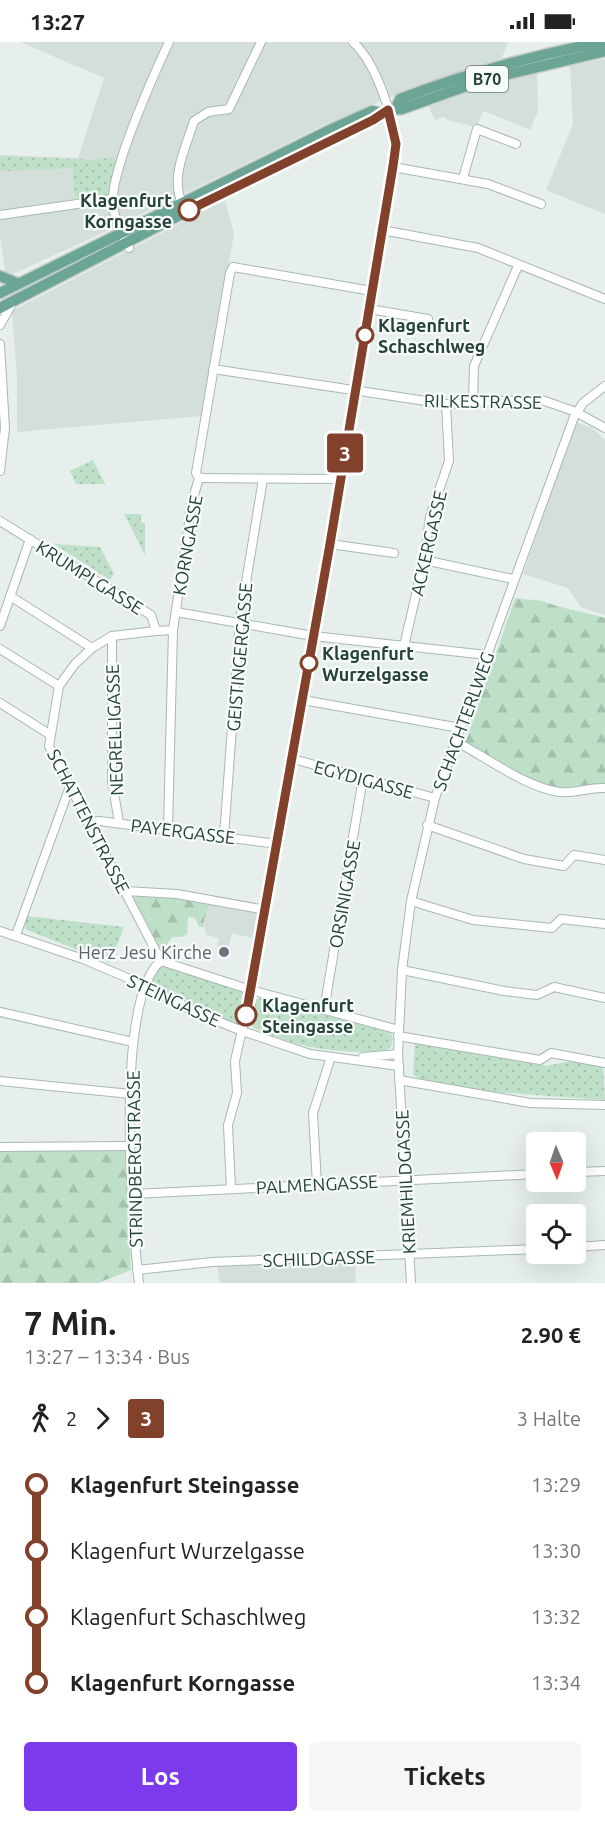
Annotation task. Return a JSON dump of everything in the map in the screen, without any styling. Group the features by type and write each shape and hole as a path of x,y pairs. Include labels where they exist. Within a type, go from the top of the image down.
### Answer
{"main road":[{"name":"B70","path":"0,308 182,203 344,123 372,111 402,109 481,75 563,46 602,42"},
{"name":"B70","path":"481,75 605,51"},
{"name":"B70","path":"0,293 17,283 123,236 174,218 388,111"},
{"path":"0,276 17,283"},
{"path":"0,302 14,301"}],"street":[{"path":"123,236 112,199 123,155 169,42"},
{"path":"174,218 182,203 177,192 177,180 194,121 208,112 229,109 261,42"},
{"path":"231,1189 228,1125 237,1093 235,1060 251,990 293,759 396,144 388,111 369,61 353,42"},
{"path":"463,178 477,129 516,144"},
{"path":"393,166 463,178 502,189 541,204"},
{"path":"0,215 112,199"},
{"path":"382,230 469,246 605,299"},
{"path":"473,402 474,366 518,266"},
{"name":"KORNGASSE","path":"168,828 173,630 192,502 199,478 196,474 213,369 232,267 372,291"},
{"path":"0,325 14,301"},
{"path":"369,309 428,319"},
{"path":"0,344 5,428 0,471"},
{"name":"RILKESTRASSE","path":"213,369 446,404 539,399 576,412 605,428"},
{"name":"SCHACHTERLWEG","path":"399,1080 402,970 411,901 435,798 513,579 576,412 583,403 605,386"},
{"name":"ACKERGASSE","path":"404,646 424,560 430,517 449,461 446,404"},
{"path":"199,478 340,479"},
{"name":"GEISTINGERGASSE","path":"224,836 240,624 263,479"},
{"name":"KRUMPLGASSE","path":"0,521 151,615 156,631 173,630"},
{"path":"0,626 30,539"},
{"path":"330,544 394,553"},
{"path":"424,560 513,579"},
{"path":"10,596 92,648"},
{"path":"176,612 313,636 487,655"},
{"name":"SCHATTENSTRASSE","path":"156,631 112,636 92,648 75,664 59,686 49,734 50,751 161,961"},
{"name":"NEGRELLIGASSE","path":"112,636 112,781 119,823"},
{"path":"0,648 59,686"},
{"path":"303,699 460,729"},
{"path":"0,703 49,734"},
{"path":"455,741 544,789 562,793 595,787 605,789"},
{"name":"EGYDIGASSE","path":"293,759 435,798"},
{"name":"ORSINIGASSE","path":"324,1010 363,778"},
{"path":"16,935 69,789"},
{"name":"PAYERGASSE","path":"88,823 119,823 168,828 278,844"},
{"path":"427,825 524,859 564,866 574,855 605,860"},
{"path":"125,891 177,894 266,910"},
{"path":"411,901 473,920 552,928 561,919 605,924"},
{"name":"STEINGASSE","path":"0,931 83,959 144,985 193,1011 242,1031 310,1054 399,1066"},
{"name":"STEINGASSE","path":"153,967 161,961 399,1033 540,1060 551,1053 605,1063"},
{"name":"STRINDBERGSTRASSE","path":"139,1283 130,1146 131,1094 134,1042 144,985 153,967"},
{"path":"402,970 504,991 537,994 554,987 605,998"},
{"path":"0,1012 134,1042"},
{"name":"STEINGASSE","path":"351,1058 398,1054"},
{"path":"317,1185 313,1113 331,1057"},
{"path":"399,1080 530,1103 605,1105"},
{"name":"KRIEMHILDGASSE","path":"399,1080 411,1283"},
{"path":"0,1081 131,1094"},
{"path":"0,1148 130,1146"},
{"path":"586,1171 605,1170"},
{"name":"PALMENGASSE","path":"133,1194 526,1174"},
{"path":"586,1246 605,1245"},
{"name":"SCHILDGASSE","path":"137,1270 212,1262 526,1250"}],"shaded area":[{"path":"20,42 508,42 502,58 424,83 328,123 107,231 6,277 0,235 0,155 78,158 104,78"},
{"path":"605,59 605,214 546,190 573,124 570,66"},
{"path":"537,72 538,111 530,130 484,111 476,127 447,120 445,117 435,120 428,105 482,86"},
{"path":"225,200 234,234 202,416 17,432 17,379 12,311"},
{"path":"576,422 592,428 605,440 605,615 581,607 568,588 523,574"},
{"path":"211,902 261,912 257,949 250,951 252,938 232,933 228,948 217,946 219,938 206,935 204,919"},
{"path":"355,1260 356,1283 220,1283 217,1265"}],"green space":[{"path":"0,156 95,160 111,157 118,161 109,195 78,199 74,194 73,168 6,171 0,170"},
{"path":"93,460 105,484 76,484 70,471"},
{"path":"124,514 141,514 141,523 145,523 145,555"},
{"path":"54,544 100,547 114,574 110,580"},
{"path":"515,598 543,601 605,618 605,785 558,788 548,786 524,777 465,744"},
{"path":"138,893 211,902 204,919 204,927 199,927 195,918 188,917 187,933 182,937 172,937 162,952 134,899"},
{"path":"26,916 124,927 110,963 25,929"},
{"path":"168,966 247,993 239,1026 150,985 152,977 161,967"},
{"path":"261,998 391,1033 393,1039 391,1047 384,1051 366,1052 333,1050 301,1045 269,1034 253,1027 252,1024 253,1006 256,999"},
{"path":"415,1043 546,1066 572,1061 603,1066 605,1100 493,1092 419,1079 413,1074"},
{"path":"127,1149 131,1270 98,1283 0,1283 0,1151"}],"bus line":[{"name":"3","path":"189,210 376,119 388,110 396,144 393,166 330,544 246,1015"}],"place":[{"name":"Klagenfurt Korngasse","path":"189,210"},
{"name":"Klagenfurt Schaschlweg","path":"365,335"},
{"name":"Klagenfurt Wurzelgasse","path":"309,663"},
{"name":"Herz Jesu Kirche","path":"224,952"},
{"name":"Klagenfurt Steingasse","path":"246,1015"}]}
